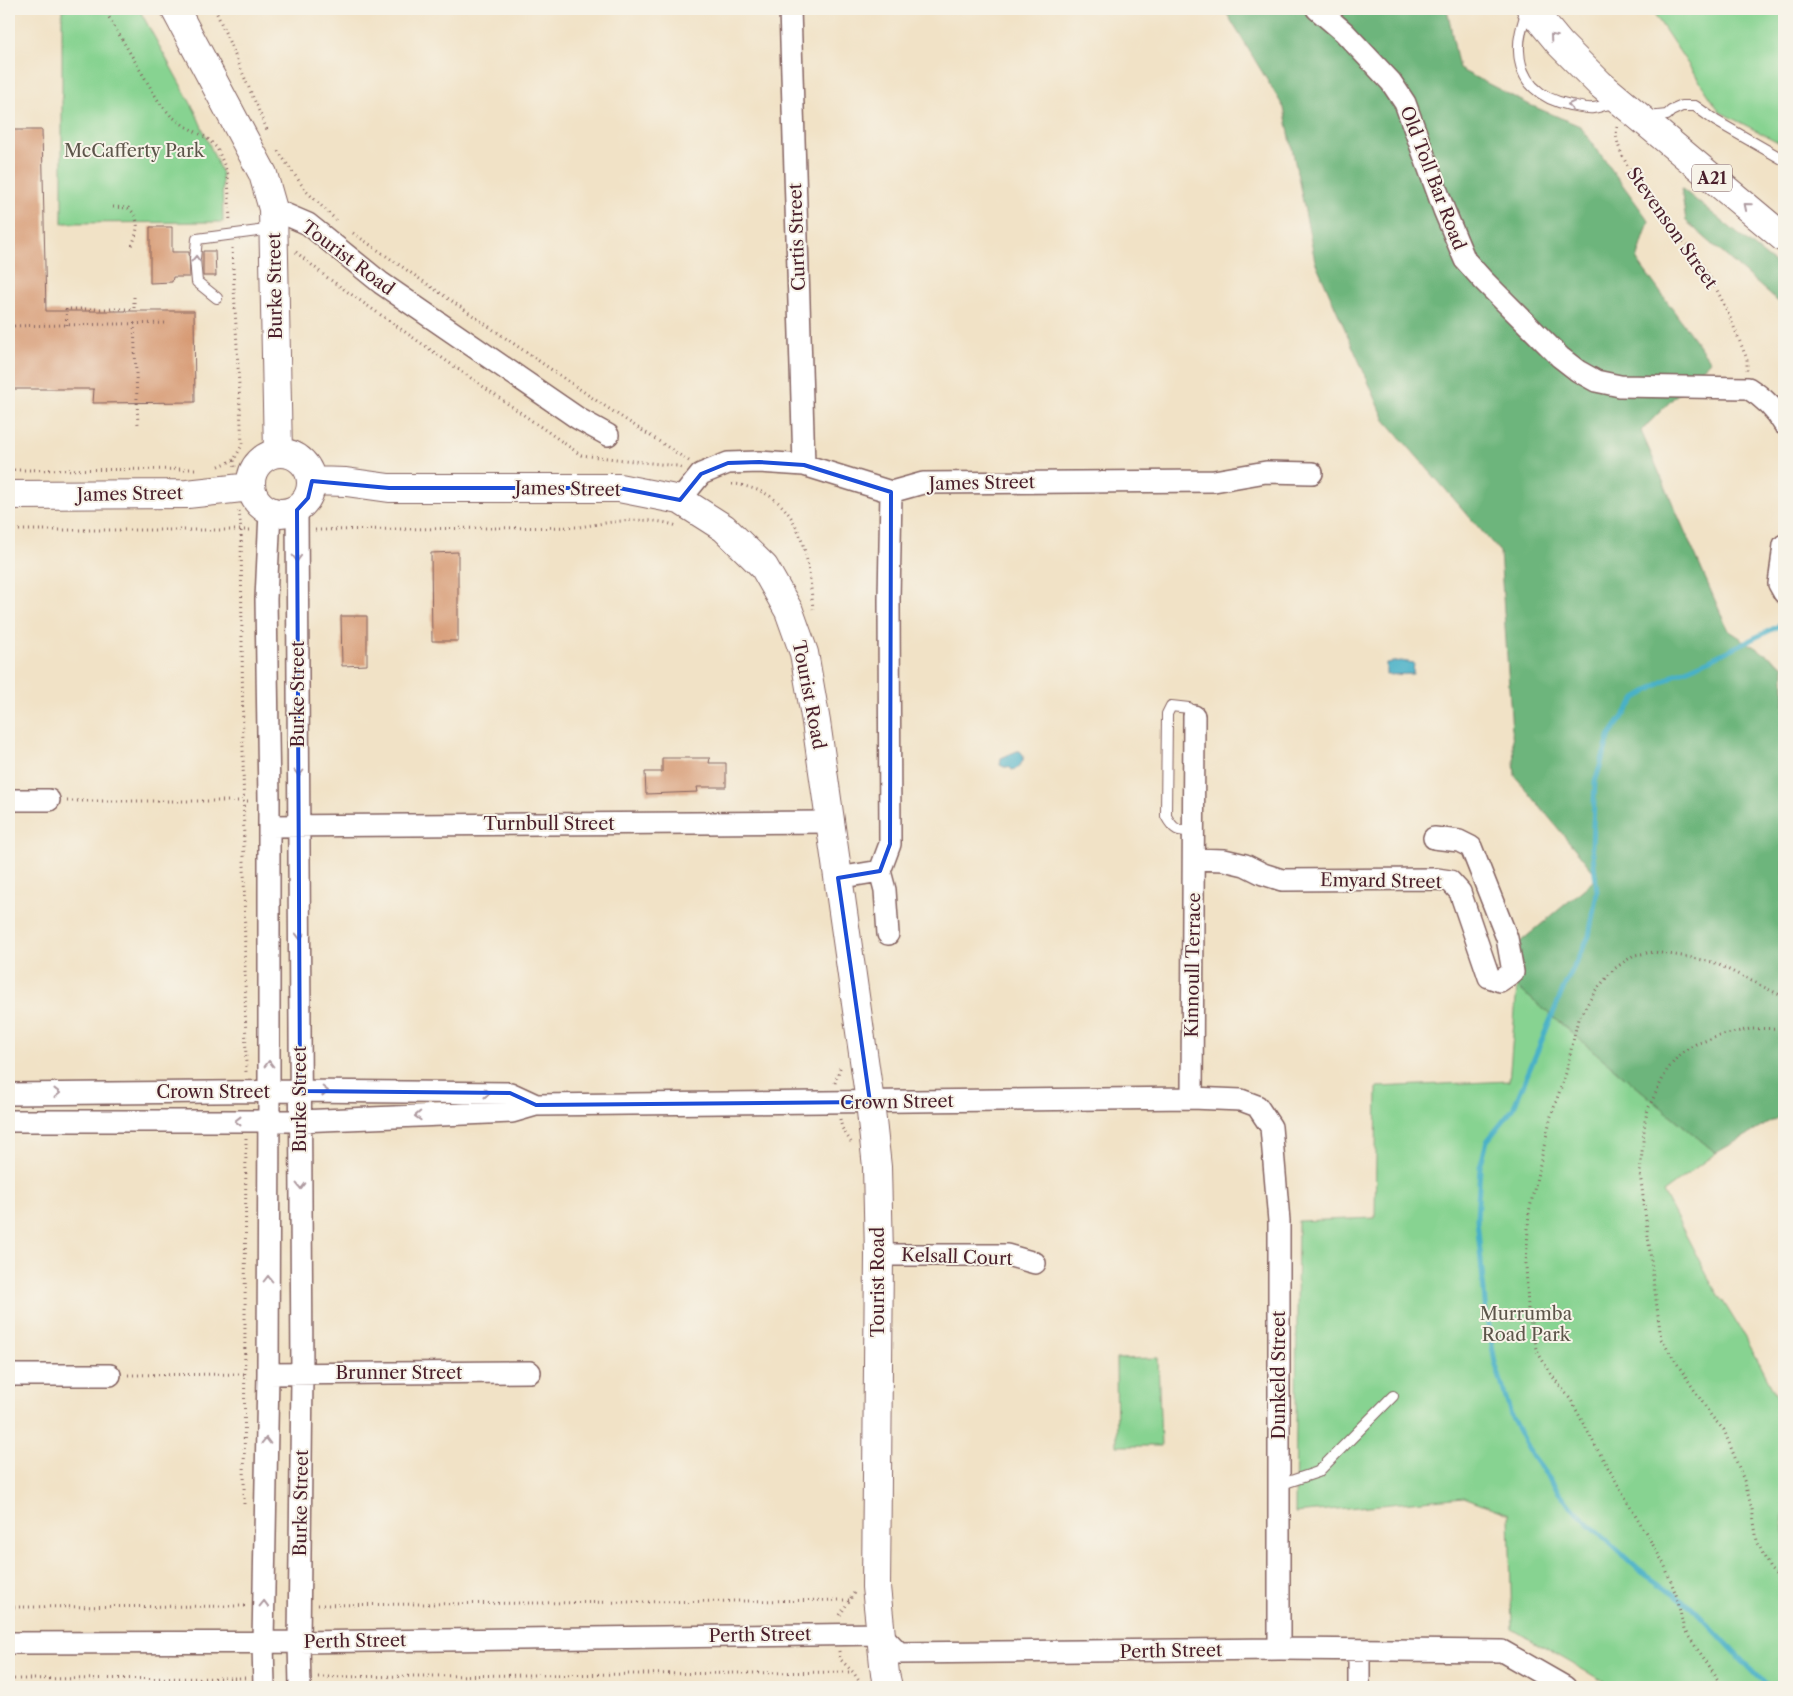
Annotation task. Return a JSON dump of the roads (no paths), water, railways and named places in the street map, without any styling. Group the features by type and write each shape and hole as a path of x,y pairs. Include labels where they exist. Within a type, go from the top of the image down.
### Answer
{"main road":[{"path":"175,9 263,174 273,219"},
{"name":"A21","path":"1531,9 1560,44 1619,101 1784,238"},
{"name":"Burke Street","path":"273,219 278,453"},
{"path":"278,453 288,453 297,457 310,472 312,481 308,498 297,520 288,513 279,514 270,521 257,502 251,487 251,477 260,461 278,453"},
{"name":"James Street","path":"312,481 346,482 389,488 618,488 680,500"},
{"name":"James Street","path":"9,495 187,494 251,487"},
{"name":"Tourist Road","path":"680,500 724,528 764,567 789,611 804,653 816,722 870,1102 877,1167 879,1255 876,1587 888,1687"}],"street":[{"name":"Curtis Street","path":"790,9 804,465"},
{"name":"Old Toll Bar Road","path":"1317,9 1344,32 1391,82 1406,104 1444,210 1465,260 1560,357 1578,371 1596,381 1620,386 1748,388 1763,397 1776,410 1784,424"},
{"name":"Tourist Road","path":"273,219 308,224 380,283 579,419 608,436"},
{"path":"680,500 701,474 728,463 759,462 804,465 891,492 889,599 890,844 880,871 885,890 888,934"},
{"name":"James Street","path":"891,492 923,483 1214,481 1266,472 1312,473"},
{"name":"Burke Street","path":"297,520 302,1374 300,1682"},
{"name":"Burke Street","path":"264,1682 269,1091 269,801 266,599 270,521"},
{"path":"1784,545 1779,584 1784,593"},
{"name":"Kinnoull Terrace","path":"1192,1098 1194,716"},
{"path":"9,800 49,800"},
{"name":"Turnbull Street","path":"269,826 830,822"},
{"name":"Emyard Street","path":"1194,859 1224,860 1245,865 1263,874 1282,880 1437,879 1450,881 1460,892 1489,976 1500,981 1513,972 1508,938 1471,846 1459,841 1434,838"},
{"path":"838,878 880,871"},
{"name":"Crown Street","path":"9,1094 246,1091 510,1093 536,1104"},
{"name":"Crown Street","path":"9,1121 300,1121 512,1112 536,1104 838,1103 1192,1098 1241,1100 1257,1106"},
{"name":"Dunkeld Street","path":"1257,1106 1271,1126 1278,1222 1279,1650"},
{"name":"Kelsall Court","path":"879,1255 1007,1255 1035,1263"},
{"name":"Brunner Street","path":"268,1374 530,1372"},
{"path":"9,1375 110,1375"},
{"name":"Perth Street","path":"9,1643 299,1642 881,1634 899,1653 1279,1650 1502,1651 1565,1687"},
{"path":"1358,1651 1359,1687"}],"lane":[{"path":"1527,9 1518,50 1524,73 1529,83 1536,90 1545,97 1583,108 1594,108 1619,101"},
{"path":"1640,118 1667,115 1682,106 1695,106 1716,121 1784,160"},
{"path":"217,298 196,282 195,260 197,239 273,219"},
{"name":"Kinnoull Terrace","path":"1194,716 1189,708 1182,706 1171,706 1167,714 1166,816 1172,827 1179,831 1194,832"},
{"path":"1279,1485 1318,1472 1393,1396"}],"water":[{"path":"1401,661 1414,663 1413,674 1386,675 1386,663"},
{"path":"1020,751 1024,756 1019,767 1012,770 1009,767 1000,765 1001,758"}],"waterway":[{"path":"1768,1687 1693,1608 1639,1570 1570,1506 1532,1456 1512,1418 1495,1362 1486,1313 1477,1219 1480,1167 1487,1141 1513,1109 1565,985 1589,936 1597,892 1592,845 1595,782 1610,735 1636,698 1676,674 1777,627 1784,620"}],"park label":[{"name":"McCafferty Park","path":"134,151"},
{"name":"Murrumba Road Park","path":"1526,1324"}]}
